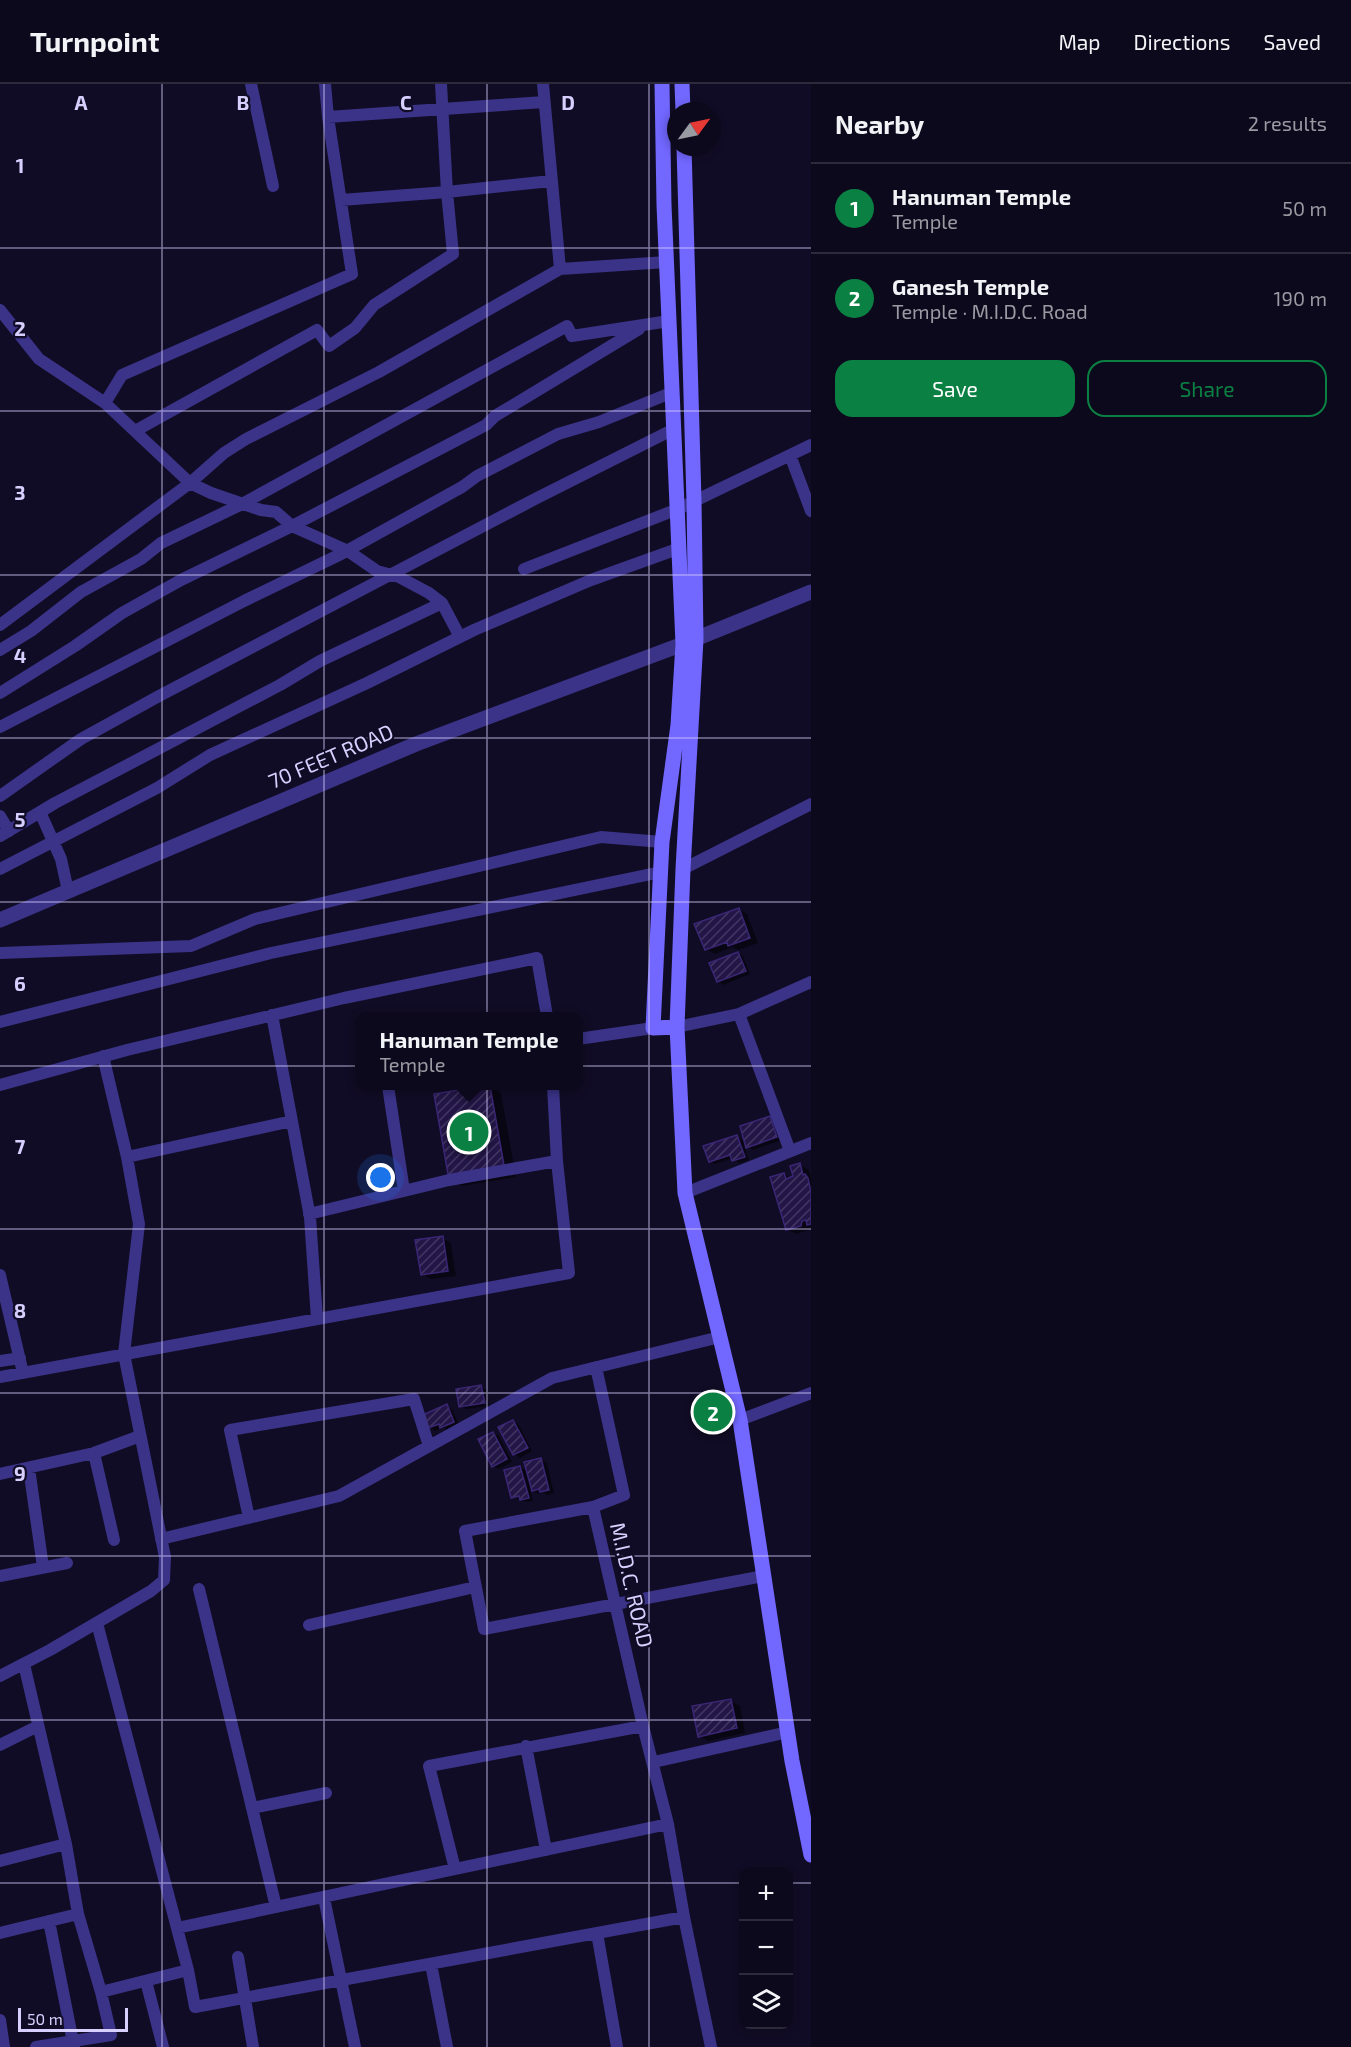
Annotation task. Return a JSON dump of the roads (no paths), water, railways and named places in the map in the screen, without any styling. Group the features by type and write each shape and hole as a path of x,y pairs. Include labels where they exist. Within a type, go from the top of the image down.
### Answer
{"main road":[{"path":"662,84 674,429 680,548 689,641 662,842 653,1028 677,1027"},
{"path":"682,84 683,102"},
{"path":"684,156 694,501 677,1027 685,1192 740,1420 788,1732 811,1855"}],"street":[{"path":"252,84 273,186"},
{"path":"105,403 122,375 352,274 325,84"},
{"path":"135,431 317,330 329,345 355,328 374,305 453,254 441,84"},
{"path":"543,84 560,269"},
{"path":"328,117 544,102"},
{"path":"341,200 551,181"},
{"path":"0,625 190,483 224,453 379,372 560,269 667,262"},
{"path":"0,310 39,359 105,403 190,483 242,504 276,512 292,526 348,551 377,571 399,577 429,593 442,603 460,637"},
{"path":"0,650 31,631 81,592 141,559 161,543 242,504 567,326 572,336 669,321"},
{"path":"0,693 75,646 122,613 181,580 292,526 486,425 495,416 646,325"},
{"path":"0,727 171,638 348,551 462,488 477,476 558,434 599,422 673,392"},
{"path":"0,796 81,739 159,696 674,429"},
{"path":"524,569 678,509 811,445"},
{"path":"790,455 811,511"},
{"path":"0,869 157,788 210,754 368,683 460,637 591,580 680,548"},
{"name":"70 FEET ROAD","path":"0,920 416,744 689,641 811,592"},
{"path":"0,816 5,834 40,812 270,691 320,660 442,603"},
{"path":"683,868 811,804"},
{"path":"40,812 61,859 68,891"},
{"path":"0,953 191,946 255,919 601,837 662,842"},
{"path":"0,1022 271,953 661,872"},
{"path":"0,1085 103,1056 272,1015 537,958 546,1012"},
{"path":"677,1027 739,1014 811,982"},
{"path":"739,1014 790,1151"},
{"path":"272,1015 309,1214 317,1319"},
{"path":"583,1038 653,1028"},
{"path":"0,1676 97,1623 151,1591 164,1580 165,1557 124,1354 139,1224 127,1157 103,1056"},
{"path":"389,1090 404,1191"},
{"path":"0,1377 569,1273 557,1161 553,1090"},
{"path":"127,1157 292,1121"},
{"path":"685,1192 811,1143"},
{"path":"309,1214 448,1180 557,1161"},
{"path":"0,1275 4,1306 23,1373"},
{"path":"161,1539 339,1496 552,1378 720,1337"},
{"path":"0,1361 20,1358"},
{"name":"M.I.D.C. ROAD","path":"596,1367 624,1495 593,1507 643,1726 669,1824 684,1917 711,2047"},
{"path":"740,1420 811,1393"},
{"path":"249,1518 230,1430 414,1398 429,1446"},
{"path":"0,1474 94,1453 140,1436"},
{"path":"94,1453 114,1540"},
{"path":"28,1468 43,1567"},
{"path":"593,1507 465,1532 484,1629 764,1576"},
{"path":"0,1576 67,1563"},
{"path":"309,1625 475,1587"},
{"path":"199,1588 276,1907"},
{"path":"97,1623 188,1970 195,2007 684,1917"},
{"path":"24,1664 66,1844 78,1914 111,2035 74,2044 36,2047"},
{"path":"0,1745 38,1726"},
{"path":"455,1869 429,1766 526,1746 643,1726"},
{"path":"654,1762 788,1732"},
{"path":"526,1746 546,1850"},
{"path":"252,1808 327,1793"},
{"path":"177,1928 669,1824"},
{"path":"0,1861 66,1844"},
{"path":"324,1898 355,2047"},
{"path":"0,1933 78,1914"},
{"path":"49,1921 74,2044"},
{"path":"597,1933 617,2047"},
{"path":"238,1957 253,2047"},
{"path":"431,1964 447,2047"},
{"path":"101,1992 188,1970"},
{"path":"147,1981 163,2047"},
{"path":"0,2020 4,2047"}],"place":[{"name":"Hanuman Temple","path":"469,1132"},
{"name":"Ganesh Temple","path":"713,1412"}]}
